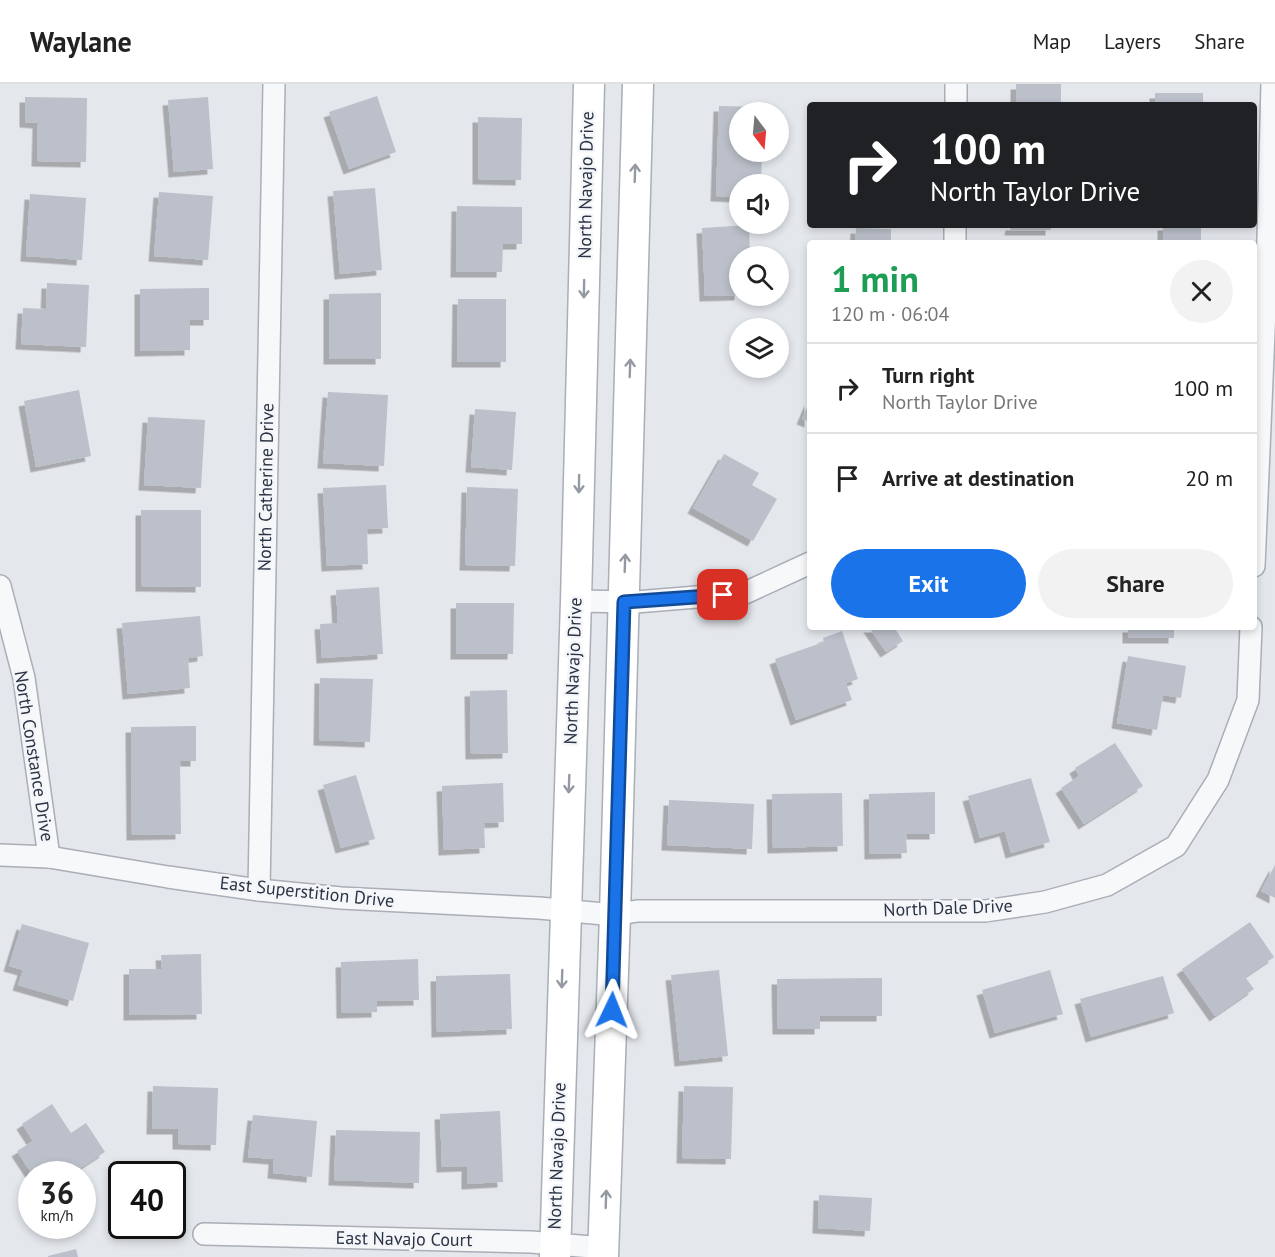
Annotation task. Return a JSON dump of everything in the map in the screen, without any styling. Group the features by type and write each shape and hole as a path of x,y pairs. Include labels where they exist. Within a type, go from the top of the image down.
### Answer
{"street":[{"name":"North Catherine Drive","path":"259,890 274,84"},
{"name":"North Navajo Drive","path":"554,1251 576,601 589,84"},
{"path":"604,1252 638,84"},
{"path":"956,84 956,102"},
{"path":"1257,508 1271,238 1272,84"},
{"path":"576,601 624,602 745,593 807,564"},
{"name":"North Constance Drive","path":"0,586 24,678 49,857"},
{"name":"North Dale Drive","path":"615,915 637,911 985,911 1045,902 1107,885 1176,846 1218,780 1248,700 1251,630"},
{"name":"East Superstition Drive","path":"0,855 49,857 259,890 341,898 615,915"},
{"name":"East Navajo Court","path":"204,1234 604,1252"}],"building":[{"path":"1016,84 1061,84 1061,102 1016,102"},
{"path":"1155,93 1203,93 1203,102 1155,102"},
{"path":"377,96 396,152 349,169 329,112"},
{"path":"25,97 87,98 86,162 37,161 38,123 25,122"},
{"path":"208,97 213,169 174,172 168,100"},
{"path":"719,106 729,106 729,162 762,162 761,174 729,174 729,197 716,196"},
{"path":"478,117 522,118 521,180 478,179"},
{"path":"375,188 382,270 340,274 333,191"},
{"path":"159,192 213,196 208,260 154,256"},
{"path":"30,194 86,198 82,260 26,256"},
{"path":"457,206 522,207 522,244 503,244 502,272 456,272"},
{"path":"729,226 729,234 749,234 750,246 729,246 729,295 705,296 702,228"},
{"path":"856,228 891,229 891,240 855,240"},
{"path":"1010,228 1051,228 1051,230 1010,230"},
{"path":"1163,228 1201,228 1201,240 1163,240"},
{"path":"47,283 89,285 86,347 21,344 23,308 46,309"},
{"path":"209,288 209,320 190,320 190,350 140,351 140,289"},
{"path":"381,293 381,359 329,359 329,294"},
{"path":"458,299 506,299 506,362 457,362"},
{"path":"79,390 91,456 36,467 24,401"},
{"path":"328,392 388,395 384,466 323,463"},
{"path":"807,407 807,421 802,419"},
{"path":"475,409 516,412 512,470 471,467"},
{"path":"148,417 205,420 201,488 144,485"},
{"path":"724,454 759,473 752,485 777,499 753,541 693,508"},
{"path":"386,485 388,528 367,529 368,564 327,566 323,488"},
{"path":"467,487 518,489 515,566 465,565"},
{"path":"141,510 201,510 201,587 141,586"},
{"path":"379,587 383,654 322,658 320,624 338,623 336,590"},
{"path":"456,603 514,603 513,654 456,654"},
{"path":"200,616 203,656 188,658 190,688 128,694 122,623"},
{"path":"871,630 896,630 903,641 886,652"},
{"path":"1128,630 1174,630 1174,638 1128,638"},
{"path":"842,631 858,679 846,683 852,700 796,720 775,659 824,642 823,638"},
{"path":"1128,656 1186,666 1181,698 1163,695 1157,730 1117,723"},
{"path":"320,678 373,679 370,742 319,740"},
{"path":"507,690 508,753 471,754 470,691"},
{"path":"196,726 196,761 180,761 181,834 132,835 131,727"},
{"path":"1115,743 1143,786 1084,824 1061,788 1079,776 1075,768"},
{"path":"356,775 375,839 341,848 323,785"},
{"path":"1031,778 1050,842 1011,853 1005,831 980,838 968,796"},
{"path":"503,783 504,822 484,823 485,848 444,850 442,786"},
{"path":"935,792 935,834 906,834 907,853 870,854 869,794"},
{"path":"842,793 843,846 773,848 772,794"},
{"path":"669,800 754,804 752,849 667,845"},
{"path":"1275,865 1275,898 1261,891"},
{"path":"1250,922 1274,957 1245,977 1254,989 1215,1016 1182,969"},
{"path":"22,924 89,943 73,1001 18,985 23,970 9,966"},
{"path":"201,954 202,1014 129,1015 129,969 162,969 161,955"},
{"path":"418,959 419,1000 377,1001 377,1012 342,1013 341,962"},
{"path":"719,970 728,1056 680,1061 671,975"},
{"path":"1050,970 1063,1014 995,1033 982,990"},
{"path":"510,974 512,1029 437,1032 436,976"},
{"path":"1163,976 1174,1013 1091,1037 1080,999"},
{"path":"882,978 882,1016 820,1016 820,1029 778,1029 777,979"},
{"path":"153,1086 218,1088 216,1145 178,1144 178,1129 152,1129"},
{"path":"684,1086 733,1087 731,1159 682,1158"},
{"path":"52,1104 71,1133 86,1123 105,1152 91,1161 24,1161 17,1151 33,1141 22,1124"},
{"path":"500,1111 503,1182 467,1184 467,1166 442,1167 440,1114"},
{"path":"253,1115 317,1121 312,1177 273,1173 274,1159 248,1157"},
{"path":"336,1130 420,1132 419,1183 334,1180"},
{"path":"819,1195 872,1198 870,1231 818,1228"},
{"path":"76,1249 78,1257 48,1257 48,1256"}],"route":[{"path":"612,1010 624,602 723,595"}]}
